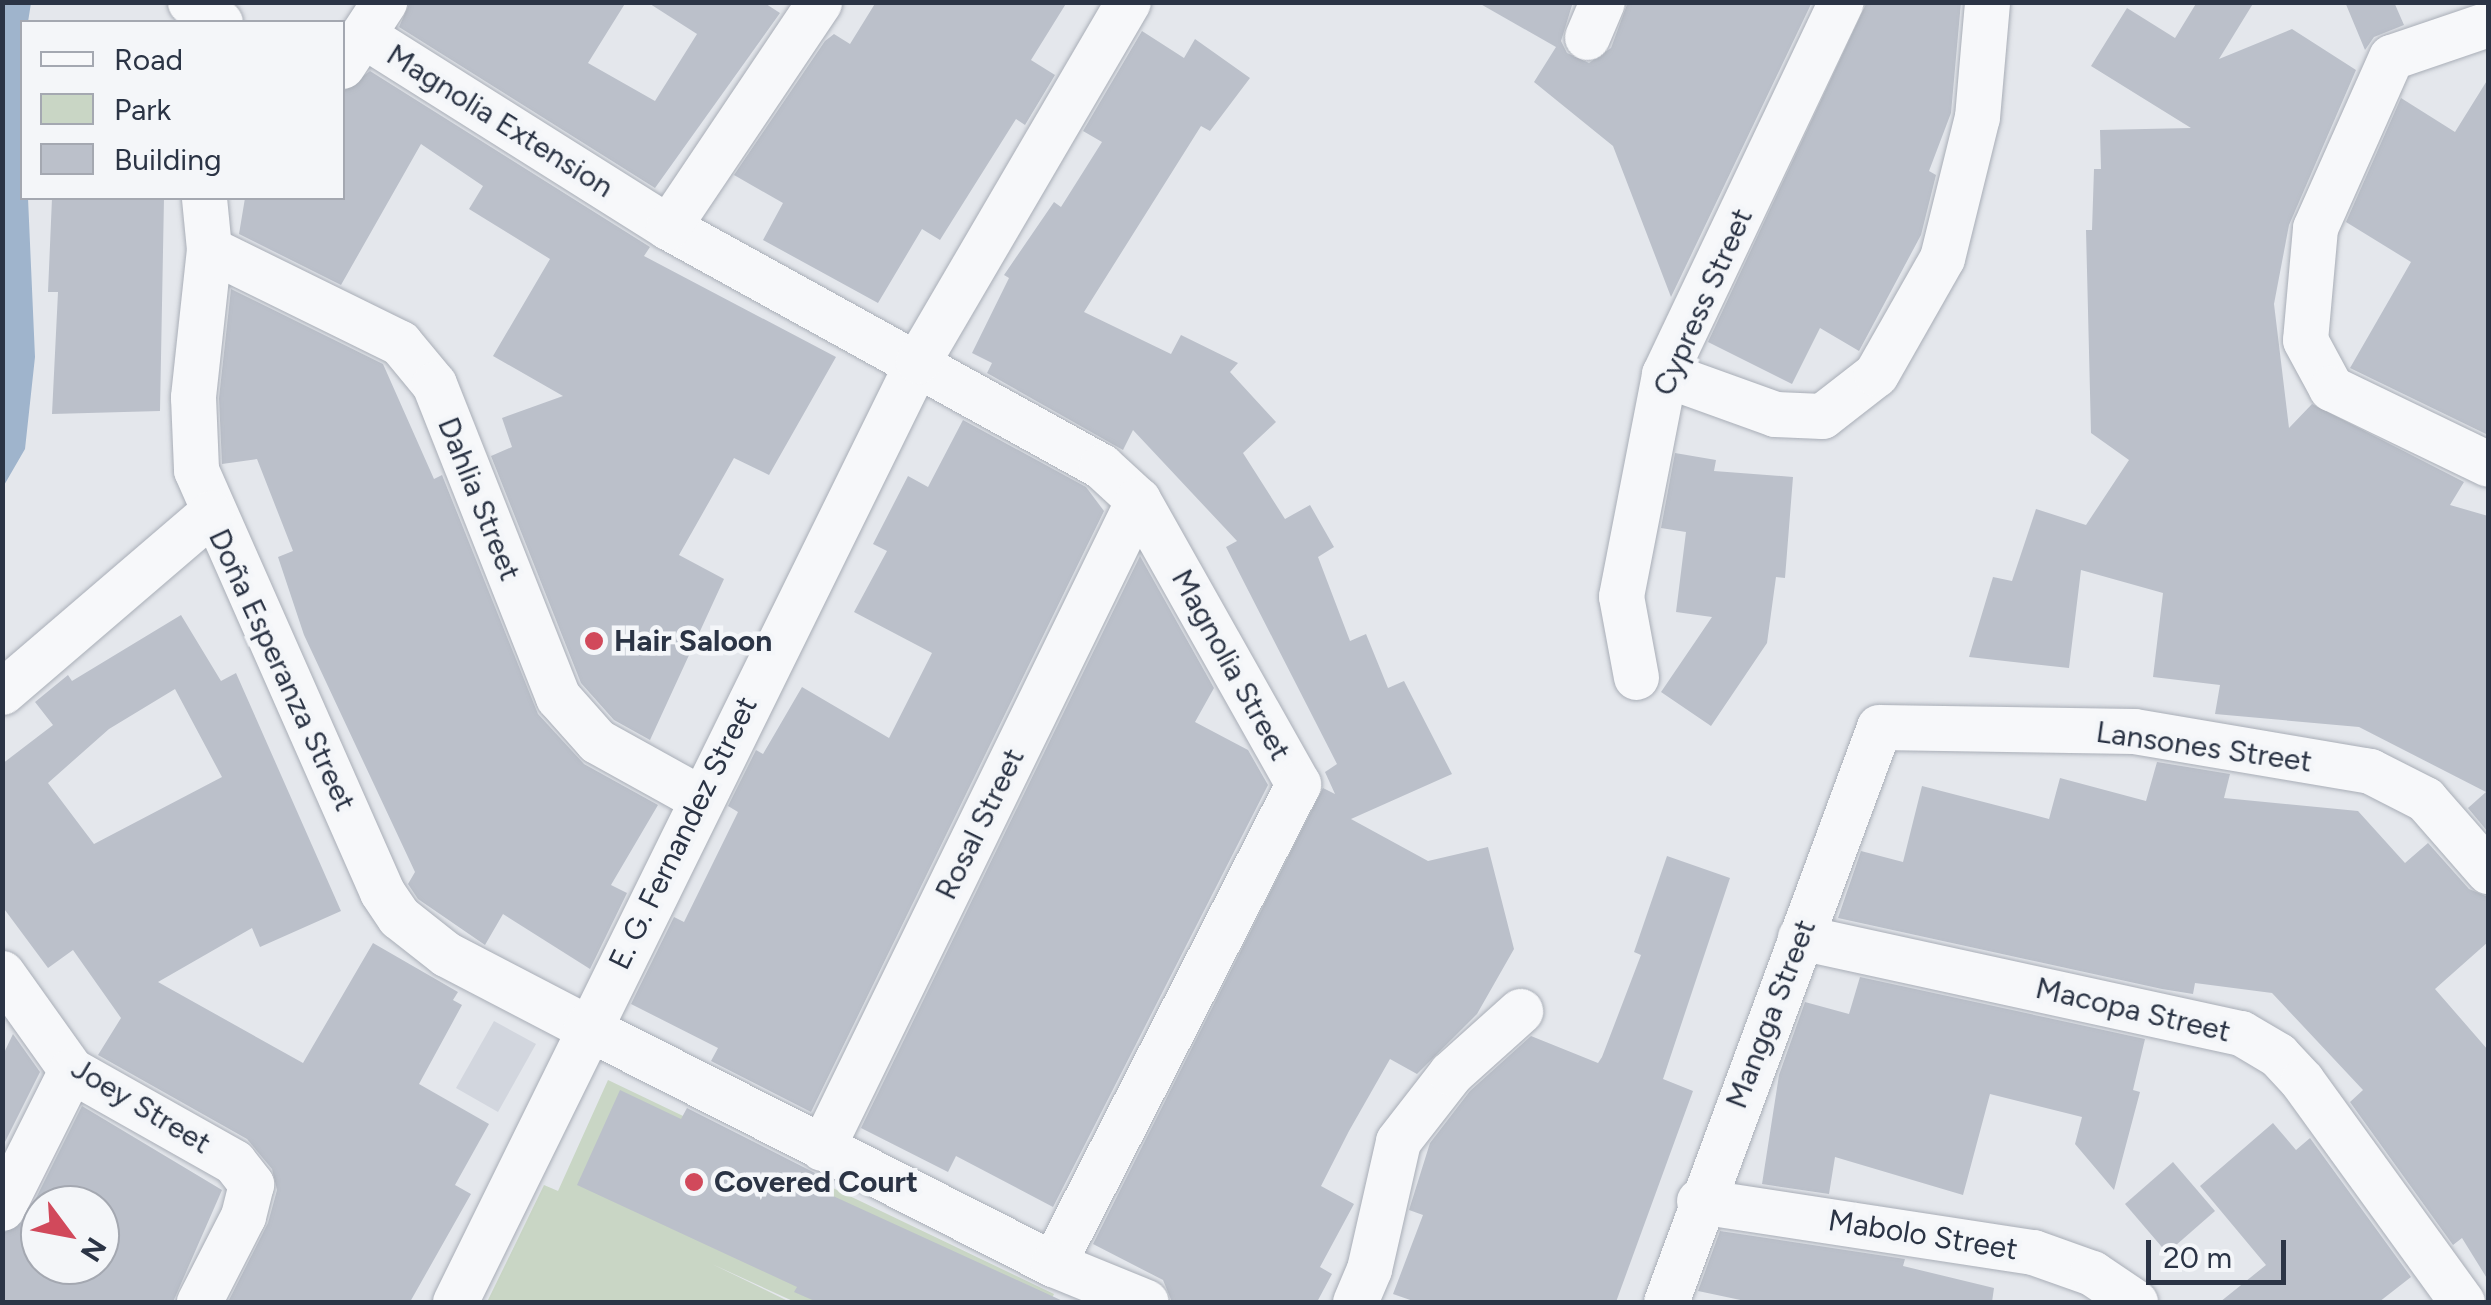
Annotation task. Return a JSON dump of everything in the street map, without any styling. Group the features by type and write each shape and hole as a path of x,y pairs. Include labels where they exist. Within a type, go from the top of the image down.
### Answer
{"street":[{"path":"190,2 217,20"},
{"path":"668,227 819,2"},
{"name":"E. G. Fernandez Street","path":"455,1302 586,1027 918,361 1128,2"},
{"name":"Cypress Street","path":"1636,677 1622,596 1630,523 1664,374 1841,2"},
{"path":"1664,374 1775,414 1822,416 1876,374 1942,258 1976,118 1987,2"},
{"path":"2486,458 2330,388 2305,340 2315,228 2391,57 2488,24"},
{"name":"Magnolia Extension","path":"363,35 668,227 772,285"},
{"name":"Doña Esperanza Street","path":"204,200 209,249 193,398 196,470 211,513 382,892 399,917 446,954 586,1027 1053,1264 1146,1302"},
{"name":"Dahlia Street","path":"209,249 400,343 434,384 558,698 597,741 700,798"},
{"name":"Magnolia Street","path":"772,285 918,361 1100,466 1138,500 1298,784 1053,1264"},
{"name":"Rosal Street","path":"822,1148 1138,500"},
{"path":"2,692 211,513"},
{"name":"Lansones Street","path":"1880,726 2134,731 2370,772 2425,799 2488,871"},
{"name":"Mangga Street","path":"1666,1302 1880,726"},
{"name":"Macopa Street","path":"1800,937 2241,1033 2278,1055 2302,1081 2462,1302"},
{"name":"Joey Street","path":"2,973 71,1070 234,1162 251,1184 243,1216 199,1302"},
{"path":"1355,1302 1370,1268 1398,1141 1452,1073 1520,1011"},
{"path":"2,1208 71,1070"},
{"name":"Mabolo Street","path":"1700,1202 2033,1252 2092,1272 2135,1302"}],"shaded area":[{"path":"494,1021 536,1044 498,1112 456,1088"}],"green space":[{"path":"608,1080 1054,1294 1050,1302 795,1302 712,1264 790,1302 487,1302 544,1185 558,1191"}],"water":[{"path":"3,2 31,3 28,20 20,20 20,200 28,200 35,357 25,449 3,487"}],"building":[{"path":"410,2 626,2 588,63 655,101 697,34 647,2 763,2 780,13 655,188 399,27"},
{"path":"876,2 1067,2 1031,60 1055,75 1025,125 1016,119 940,240 922,229 878,303 763,240 783,203 734,175 825,41 834,34 850,44"},
{"path":"1477,2 1573,2 1561,41 1567,53 1589,63 1611,48 1628,2 1812,2 1671,297 1613,146 1534,82 1556,47"},
{"path":"1867,2 1961,2 1951,113 1929,171 1936,175 1921,235 1859,351 1820,328 1792,384 1708,342"},
{"path":"2197,2 2254,2 2219,59 2292,29 2356,70 2289,225 2274,304 2289,428 2312,404 2464,482 2450,505 2488,516 2488,832 2468,808 2486,792 2359,727 2215,714 2220,685 2153,677 2163,593 2081,570 2069,668 1969,657 1993,577 2012,581 2036,509 2086,525 2129,460 2091,433 2086,230 2092,230 2094,169 2101,169 2100,130 2191,128 2091,66 2127,8 2175,38"},
{"path":"2345,2 2394,2 2404,25 2374,37 2365,50"},
{"path":"1142,31 1184,58 1195,39 1250,78 1210,131 1201,126 1084,312 1171,354 1181,335 1238,363 1230,372 1276,422 1243,453 1285,519 1310,505 1334,547 1318,557 1350,641 1366,634 1388,688 1404,681 1452,774 1351,819 1428,861 1488,847 1514,949 1477,1014 1417,1074 1390,1059 1349,1131 1321,1186 1354,1204 1320,1267 1332,1274 1317,1302 1172,1302 1163,1280 1093,1244 1323,788 1335,794 1325,772 1337,764 1226,547 1237,541 1133,430 1123,450 987,373 992,363 972,353 1009,278 1004,275 1054,202 1061,207 1102,142 1083,131"},
{"path":"370,71 650,247 644,256 836,357 769,475 734,458 679,555 724,579 650,740 614,720 581,683 491,456 512,447 502,418 563,396 493,356 550,259 469,209 483,186 421,144 341,285 239,234 245,200 345,200 345,90"},
{"path":"2488,79 2488,435 2350,368 2411,262 2346,222 2401,98 2455,132"},
{"path":"52,200 164,200 160,411 52,414 58,292 48,292"},
{"path":"231,289 383,364 434,479 442,475 538,714 584,764 658,805 611,885 627,893 590,969 503,914 485,945 418,899 408,884 415,872 304,635 278,557 293,551 257,459 222,464 219,398"},
{"path":"963,420 1086,487 1104,511 811,1112 711,1061 718,1048 631,1004 674,917 684,922 738,812 728,806 756,750 763,754 802,687 889,738 932,653 854,612 887,551 873,544 908,476 928,487"},
{"path":"1675,453 1716,460 1714,471 1793,477 1785,578 1776,577 1767,643 1711,726 1661,692 1712,617 1676,612 1686,532 1661,528"},
{"path":"1140,556 1214,688 1195,722 1248,750 1268,785 1053,1207 956,1156 948,1172 861,1128"},
{"path":"181,615 221,681 236,673 341,911 260,947 252,928 158,982 303,1063 373,943 458,992 453,1000 462,1005 419,1084 489,1124 455,1185 471,1194 410,1302 228,1302 268,1223 277,1190 272,1169 247,1139 98,1055 121,1018 73,950 48,968 2,906 2,764 53,725 35,702 68,675 72,681","holes":["175,689 222,777 94,844 48,783 109,729"]},
{"path":"2157,762 2230,774 2224,798 2358,811 2405,863 2428,843 2469,889 2488,897 2488,942 2435,989 2488,1050 2488,1280 2462,1238 2453,1245 2350,1102 2363,1090 2272,993 2195,983 2193,994 2162,989 1838,918 1861,851 1903,862 1922,786 2049,819 2060,778 2146,801"},
{"path":"1667,856 1730,878 1663,1079 1693,1091 1616,1302 1416,1302 1393,1294 1423,1215 1409,1210 1430,1143 1470,1091 1531,1036 1598,1063 1602,1057 1641,955 1634,952"},
{"path":"1860,977 2145,1039 2133,1090 2140,1092 2114,1190 2075,1144 2082,1117 1990,1094 1963,1195 1835,1157 1829,1194 1762,1184 1779,1075 1805,1002 1849,1014"},
{"path":"13,1034 40,1072 2,1148 2,1057"},
{"path":"620,1090 681,1119 687,1108 815,1173 809,1185 1065,1302 817,1302 794,1292 797,1287 577,1185"},
{"path":"82,1106 222,1190 173,1302 2,1302 2,1234 20,1223 20,1285 120,1285 120,1185 42,1185"},
{"path":"2273,1123 2296,1150 2310,1138 2411,1277 2379,1302 2220,1302 2266,1265 2200,1186"},
{"path":"2173,1162 2215,1211 2167,1253 2125,1204"},
{"path":"1720,1231 1905,1259 1903,1266 1994,1288 1992,1302 1750,1302 1698,1291"}],"place":[{"name":"Hair Saloon","path":"594,641"},
{"name":"Covered Court","path":"694,1182"}]}
